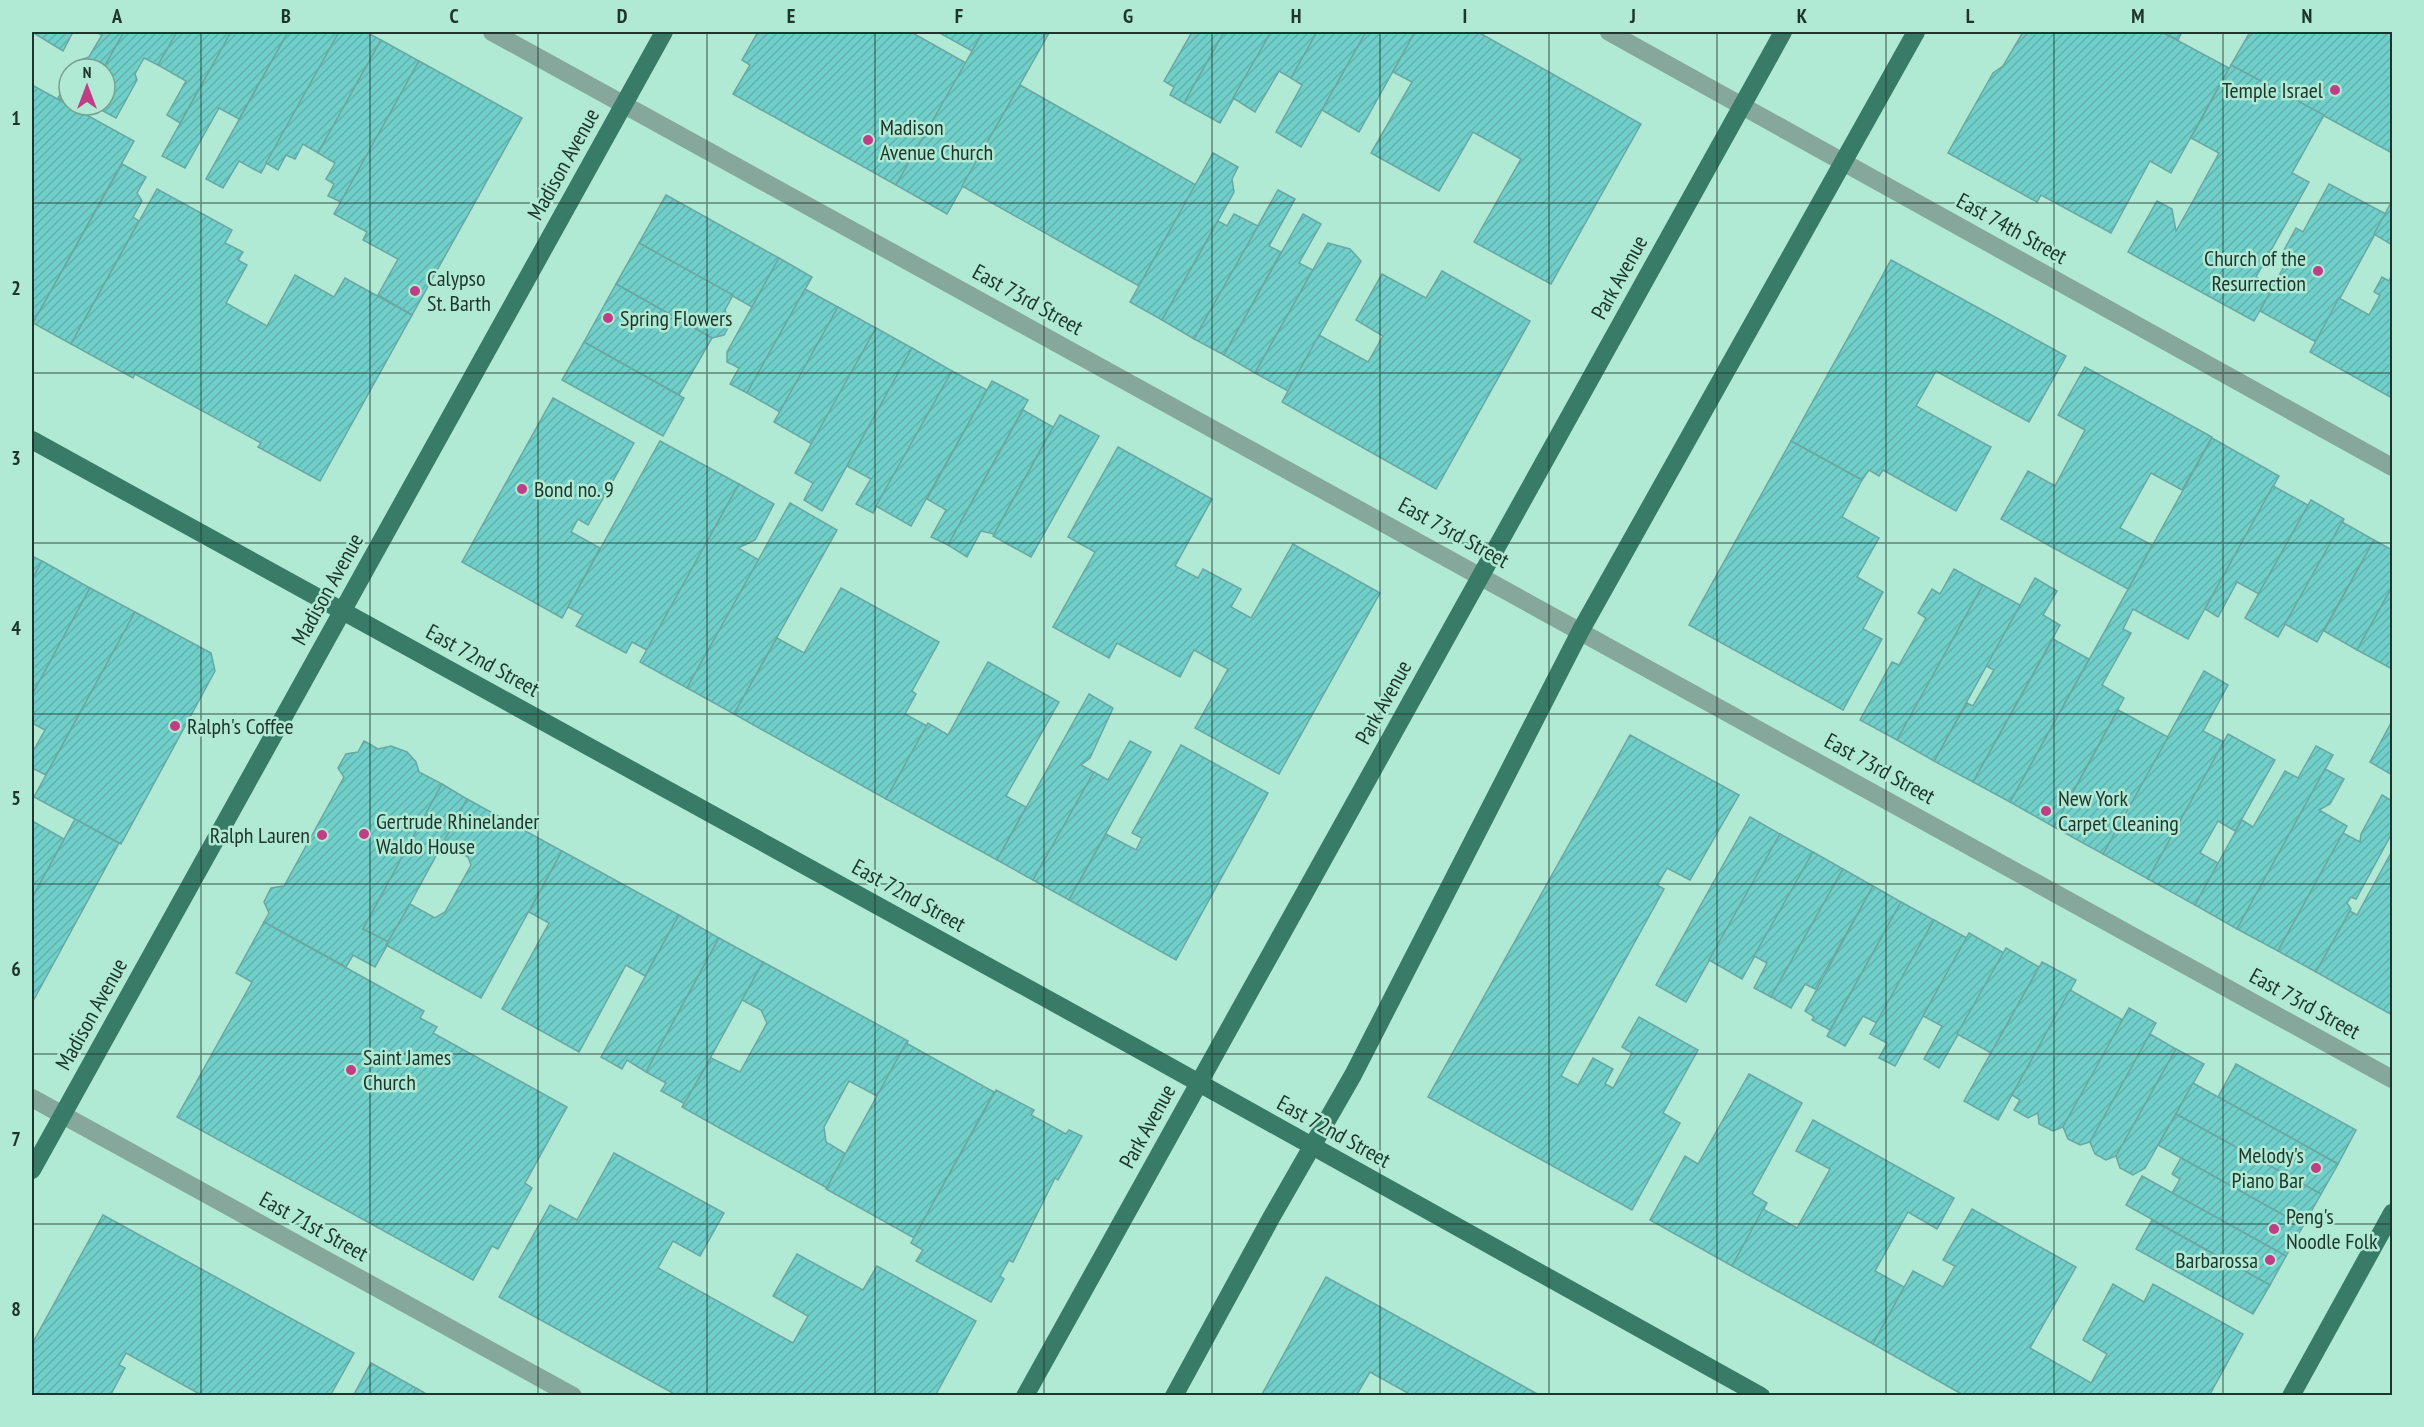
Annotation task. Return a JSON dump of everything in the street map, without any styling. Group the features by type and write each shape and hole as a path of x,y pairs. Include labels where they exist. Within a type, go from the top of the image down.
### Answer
{"main road":[{"name":"Madison Avenue","path":"32,1170 664,32"},
{"name":"Park Avenue","path":"1025,1395 1783,32"},
{"path":"1174,1395 1311,1146 1353,1075 1581,630 1916,32"},
{"name":"East 72nd Street","path":"32,441 1761,1395"},
{"path":"2291,1395 2392,1213"}],"street":[{"name":"East 73rd Street","path":"492,32 1481,574 2392,1079"},
{"name":"East 74th Street","path":"1609,32 2392,467"},
{"name":"East 71st Street","path":"32,1098 573,1395"}],"building":[{"path":"32,32 73,32 63,51"},
{"path":"95,32 124,32 110,57 89,57 102,35"},
{"path":"124,32 177,32 158,65 144,58 135,74 137,80 117,116 117,57 110,57"},
{"path":"177,32 231,32 180,123 167,115 186,81 158,65"},
{"path":"231,32 288,32 239,119 219,108 185,168 162,156"},
{"path":"288,32 339,32 261,173 239,161 223,188 206,179"},
{"path":"339,32 366,32 381,40 318,153 303,144 295,159 286,155 278,170 266,163"},
{"name":"Madison Avenue Church","path":"758,32 911,32 966,63 896,185 733,94 750,65 742,60"},
{"path":"938,32 983,32 972,51"},
{"path":"983,32 1049,33 947,214 896,185"},
{"path":"1192,32 1224,32 1184,103 1170,95 1174,87 1164,81"},
{"path":"1224,32 1271,32 1220,123 1184,103"},
{"path":"1271,32 1317,32 1291,78 1279,71 1255,112 1233,98"},
{"path":"1317,32 1366,32 1301,147 1276,132 1302,85 1291,78"},
{"path":"1366,32 1415,32 1359,132 1322,110"},
{"path":"1415,32 1478,32 1641,124 1551,284 1474,242 1521,159 1473,132 1439,191 1371,153 1412,82 1393,72"},
{"path":"2023,32 2162,32 2229,68 2171,173 2150,161 2111,233 2041,195 2037,202 1948,153 1993,73 2003,66"},
{"path":"2162,32 2182,32 2178,40"},
{"name":"Temple Israel","path":"2250,32 2392,32 2392,153 2231,65"},
{"path":"381,40 419,61 341,202 328,196 334,184 326,179 335,163 318,153"},
{"path":"419,61 522,118 412,315 378,295 398,259 363,240 367,232 334,214"},
{"path":"2231,65 2324,115 2292,173 2309,182 2256,277 2273,287 2254,321 2128,252 2157,201 2172,209 2176,231 2193,201 2219,153 2191,138"},
{"path":"32,85 57,99 57,117 90,117 134,141 32,322"},
{"path":"1020,85 1196,185 1139,286 962,186"},
{"path":"1213,153 1238,167 1232,179 1234,192 1162,320 1130,302"},
{"path":"122,164 146,177 137,193 142,201 133,217 139,221 71,344 33,323"},
{"name":"Church of the Resurrection","path":"2329,184 2386,214 2316,342 2260,311 2290,255 2283,252 2296,228 2303,232"},
{"path":"157,189 232,230 225,243 243,252 238,260 247,265 226,303 267,326 295,275 334,297 345,278 412,315 320,481 258,447 261,443 135,374 133,378 71,344"},
{"path":"1278,190 1295,199 1269,246 1281,252 1224,355 1194,339"},
{"path":"666,195 779,258 752,307 639,243"},
{"path":"2392,201 2392,245 2374,234"},
{"path":"1234,214 1258,226 1194,339 1162,320 1218,221 1227,226"},
{"path":"1303,214 1321,224 1299,263 1313,270 1255,373 1224,355"},
{"path":"639,243 733,295 725,310 730,324 724,335 712,338 616,284"},
{"path":"1328,243 1350,249 1361,261 1288,391 1255,373"},
{"path":"779,258 812,277 747,393 730,384 739,368 727,362 727,352"},
{"path":"1891,260 2066,356 2029,422 1936,371 1916,406 1991,447 1956,511 1883,470 1879,476 1869,470 1862,480 1791,441"},
{"path":"1442,271 1530,321 1436,489 1282,402 1319,335 1368,362 1383,336 1356,320 1382,274 1426,298"},
{"path":"2392,274 2392,398 2310,352 2339,298 2369,315 2380,295 2374,292 2382,277 2389,281"},
{"path":"616,284 712,338 679,395 584,342"},
{"path":"805,289 838,307 780,412 747,393"},
{"path":"838,307 876,328 812,444 774,422"},
{"path":"876,328 912,348 822,511 804,500 813,483 795,473"},
{"path":"584,342 684,398 663,436 562,380"},
{"path":"912,348 952,371 873,513 856,504 871,479 847,466"},
{"path":"2085,367 2212,437 2182,490 2151,473 2120,528 2152,545 2128,589 2001,519 2028,471 2055,486 2085,430 2058,415"},
{"path":"952,371 987,390 911,526 876,506"},
{"path":"992,381 1028,400 948,545 931,537 946,510 927,499"},
{"path":"553,398 634,443 588,525 578,519 571,532 600,548 562,618 462,562"},
{"path":"1023,410 1053,427 994,534 981,531 967,557 948,545"},
{"path":"1060,415 1099,436 1031,557 993,536"},
{"path":"2212,438 2279,476 2188,639 2133,609 2123,629 2131,633 2102,685 2124,698 2054,827 2010,802"},
{"path":"660,441 739,484 647,650 632,642 626,653 576,626 583,615 568,607"},
{"path":"1791,441 1862,480 1842,517 1879,538 1857,577 1883,592 1863,629 1882,639 1843,710 1689,625"},
{"path":"1118,447 1212,499 1175,566 1198,578 1203,569 1241,589 1231,607 1251,618 1293,544 1380,593 1279,774 1195,728 1228,669 1194,650 1180,677 1117,643 1109,658 1053,627 1095,552 1068,537"},
{"path":"739,484 774,504 755,540 738,548 759,560 687,688 640,662"},
{"path":"2273,486 2308,505 2259,594 2237,582 2218,617 2205,609"},
{"path":"2311,500 2344,519 2278,637 2245,618"},
{"path":"790,503 837,530 734,714 687,688"},
{"path":"2342,522 2374,540 2317,642 2285,624"},
{"path":"2374,540 2392,550 2392,587 2357,650 2324,631"},
{"path":"32,556 42,561 32,580"},
{"path":"42,561 90,588 32,695 32,580"},
{"path":"1954,569 1983,585 1897,740 1860,720 1892,662 1899,665 1926,618 1918,613 1932,589 1940,594"},
{"path":"2035,578 2057,591 2043,615 2060,625 1973,782 1934,761 1967,703 1973,706 1994,670 1986,666"},
{"path":"1983,585 2020,605 1934,761 1897,740"},
{"path":"2392,587 2392,669 2357,650"},
{"path":"90,588 135,612 46,775 32,768 32,753 45,730 32,723 32,695"},
{"path":"841,588 939,642 912,691 916,694 905,714 927,726 886,799 734,714 777,638 804,653"},
{"path":"135,612 211,653 215,671 121,844 34,797"},
{"path":"2053,639 2089,659 2010,802 1973,782"},
{"path":"988,662 1059,702 1006,796 1026,807 997,860 886,799 928,723 948,735"},
{"path":"2204,671 2228,685 2203,731 2224,742 2148,879 2103,854"},
{"path":"1089,694 1113,708 1090,758 1081,765 1094,772 1033,880 997,860"},
{"path":"2118,710 2168,737 2103,854 2054,827"},
{"path":"2392,721 2392,775 2370,762"},
{"path":"2228,734 2275,760 2235,831 2218,821 2200,853 2218,863 2195,905 2148,879"},
{"path":"1630,735 1739,795 1690,880 1667,868 1657,885 1664,889 1561,1076 1578,1085 1593,1058 1613,1069 1605,1084 1613,1088 1632,1053 1622,1047 1639,1017 1698,1050 1663,1113 1680,1123 1632,1210 1428,1097"},
{"name":"Gertrude Rhinelander Waldo House","path":"364,741 378,749 391,746 407,752 416,762 419,772 442,784 363,929 389,942 375,967 353,955 346,967 264,922 269,913 264,902 271,888 284,886 344,777 338,768 346,754 358,752"},
{"path":"1130,741 1151,752 1069,900 1033,880 1094,772 1108,780"},
{"path":"1181,745 1268,793 1176,960 1069,900 1106,834 1136,850 1142,838 1132,833"},
{"path":"2316,746 2333,755 2237,929 2195,905 2242,820 2253,827 2285,771 2298,778"},
{"path":"2325,769 2344,779 2330,804 2319,810 2347,826 2278,951 2237,929"},
{"path":"442,784 467,799 389,942 363,929"},
{"path":"2382,795 2392,801 2392,833 2356,899 2351,897 2347,903 2351,909 2316,972 2278,951 2343,833 2360,842 2361,834"},
{"path":"467,799 562,851 481,998 386,945 410,904 435,918 445,912 471,865 468,857 443,843"},
{"path":"1750,817 1780,834 1686,1002 1656,985"},
{"path":"75,819 119,843 32,1003 32,898"},
{"path":"34,822 64,839 32,898 32,827"},
{"path":"1780,834 1813,852 1742,979 1709,960"},
{"path":"562,851 679,915 645,976 626,965 579,1052 502,1009 549,923 529,912"},
{"path":"2392,851 2392,1015 2316,972 2350,911 2357,915"},
{"path":"1813,852 1843,869 1771,997 1754,988 1767,963 1754,956"},
{"path":"1843,869 1873,886 1815,989 1805,984 1791,1008 1771,997"},
{"path":"1873,886 1901,902 1830,1030 1812,1020 1814,1017 1805,1011"},
{"path":"1901,902 1934,920 1877,1023 1863,1016 1845,1046 1827,1036"},
{"path":"679,915 719,938 646,1072 627,1060 622,1069 601,1057"},
{"path":"1934,920 1967,938 1895,1066 1879,1058 1887,1043 1870,1034"},
{"name":"Saint James Church","path":"264,922 424,1011 420,1018 437,1027 433,1033 567,1107 525,1183 532,1188 498,1249 492,1246 473,1280 177,1117 252,982 236,973"},
{"path":"1969,933 2004,953 1939,1068 1924,1059 1942,1026 1923,1016"},
{"path":"719,938 763,962 685,1104 661,1091 666,1083 646,1072"},
{"path":"2006,948 2039,967 1991,1053 1957,1034"},
{"path":"763,962 908,1041 877,1096 849,1081 824,1127 826,1142 846,1154 827,1188 682,1107 711,1058 740,1072 767,1023 761,1010 742,1000"},
{"path":"2042,962 2076,980 1998,1120 1964,1101"},
{"path":"2070,990 2123,1020 2063,1127 2053,1131 2039,1124 2038,1113 2028,1118 2014,1110 2020,1100 2012,1095"},
{"path":"2129,1008 2156,1023 2090,1142 2080,1145 2068,1139 2063,1127"},
{"path":"2150,1034 2176,1049 2116,1156 2106,1160 2095,1154 2090,1142"},
{"path":"906,1043 994,1092 914,1238 826,1189"},
{"path":"2176,1049 2204,1064 2145,1168 2133,1175 2120,1168 2116,1156"},
{"path":"2236,1064 2356,1130 2338,1164 2218,1097"},
{"path":"1749,1074 1802,1103 1752,1194 1767,1203 1732,1266 1650,1220 1685,1156 1698,1164"},
{"path":"2193,1083 2338,1164 2321,1194 2176,1114"},
{"path":"996,1090 1034,1110 1031,1115 1066,1134 1069,1130 1082,1136 1058,1180 1055,1178 1013,1262 1009,1260 1000,1276 1004,1279 991,1302 916,1261 923,1250 911,1243"},
{"path":"2176,1114 2321,1194 2303,1226 2158,1145"},
{"path":"1813,1120 1954,1198 1937,1229 1908,1212 1875,1271 1904,1287 1873,1344 1732,1266 1763,1209 1797,1228 1830,1169 1796,1151"},
{"path":"614,1153 724,1213 700,1256 673,1241 658,1268 793,1343 808,1316 773,1296 797,1254 863,1290 877,1266 976,1321 935,1396 678,1396 499,1297 550,1205 577,1220"},
{"path":"2181,1158 2303,1226 2286,1256 2172,1193 2180,1179 2172,1174"},
{"path":"2142,1176 2286,1256 2270,1285 2126,1205"},
{"path":"1972,1209 2076,1267 2030,1348 2091,1383 2107,1354 2083,1340 2113,1284 2144,1302 2153,1284 2243,1334 2209,1396 1965,1396 1873,1344 1913,1271 1943,1287 1955,1266 1943,1260"},
{"path":"103,1215 354,1353 330,1396 203,1396 126,1353 119,1365 125,1368 110,1396 32,1396 32,1344"},
{"path":"2152,1220 2270,1285 2253,1314 2136,1249"},
{"path":"1326,1277 1541,1396 1413,1396 1370,1372 1356,1396 1261,1396"},
{"path":"371,1363 416,1388 412,1396 353,1396"},
{"path":"416,1388 430,1396 412,1396"}],"place":[{"name":"Temple Israel","path":"2335,90"},
{"name":"Madison Avenue Church","path":"868,140"},
{"name":"Church of the Resurrection","path":"2318,271"},
{"name":"Calypso St. Barth","path":"415,291"},
{"name":"Spring Flowers","path":"608,318"},
{"name":"Bond no. 9","path":"522,489"},
{"name":"Ralph's Coffee","path":"175,726"},
{"name":"New York Carpet Cleaning","path":"2046,811"},
{"name":"Gertrude Rhinelander Waldo House","path":"364,834"},
{"name":"Ralph Lauren","path":"322,835"},
{"name":"Saint James Church","path":"351,1070"},
{"name":"Melody's Piano Bar","path":"2316,1168"},
{"name":"Peng's Noodle Folk","path":"2274,1229"},
{"name":"Barbarossa","path":"2270,1260"}]}
